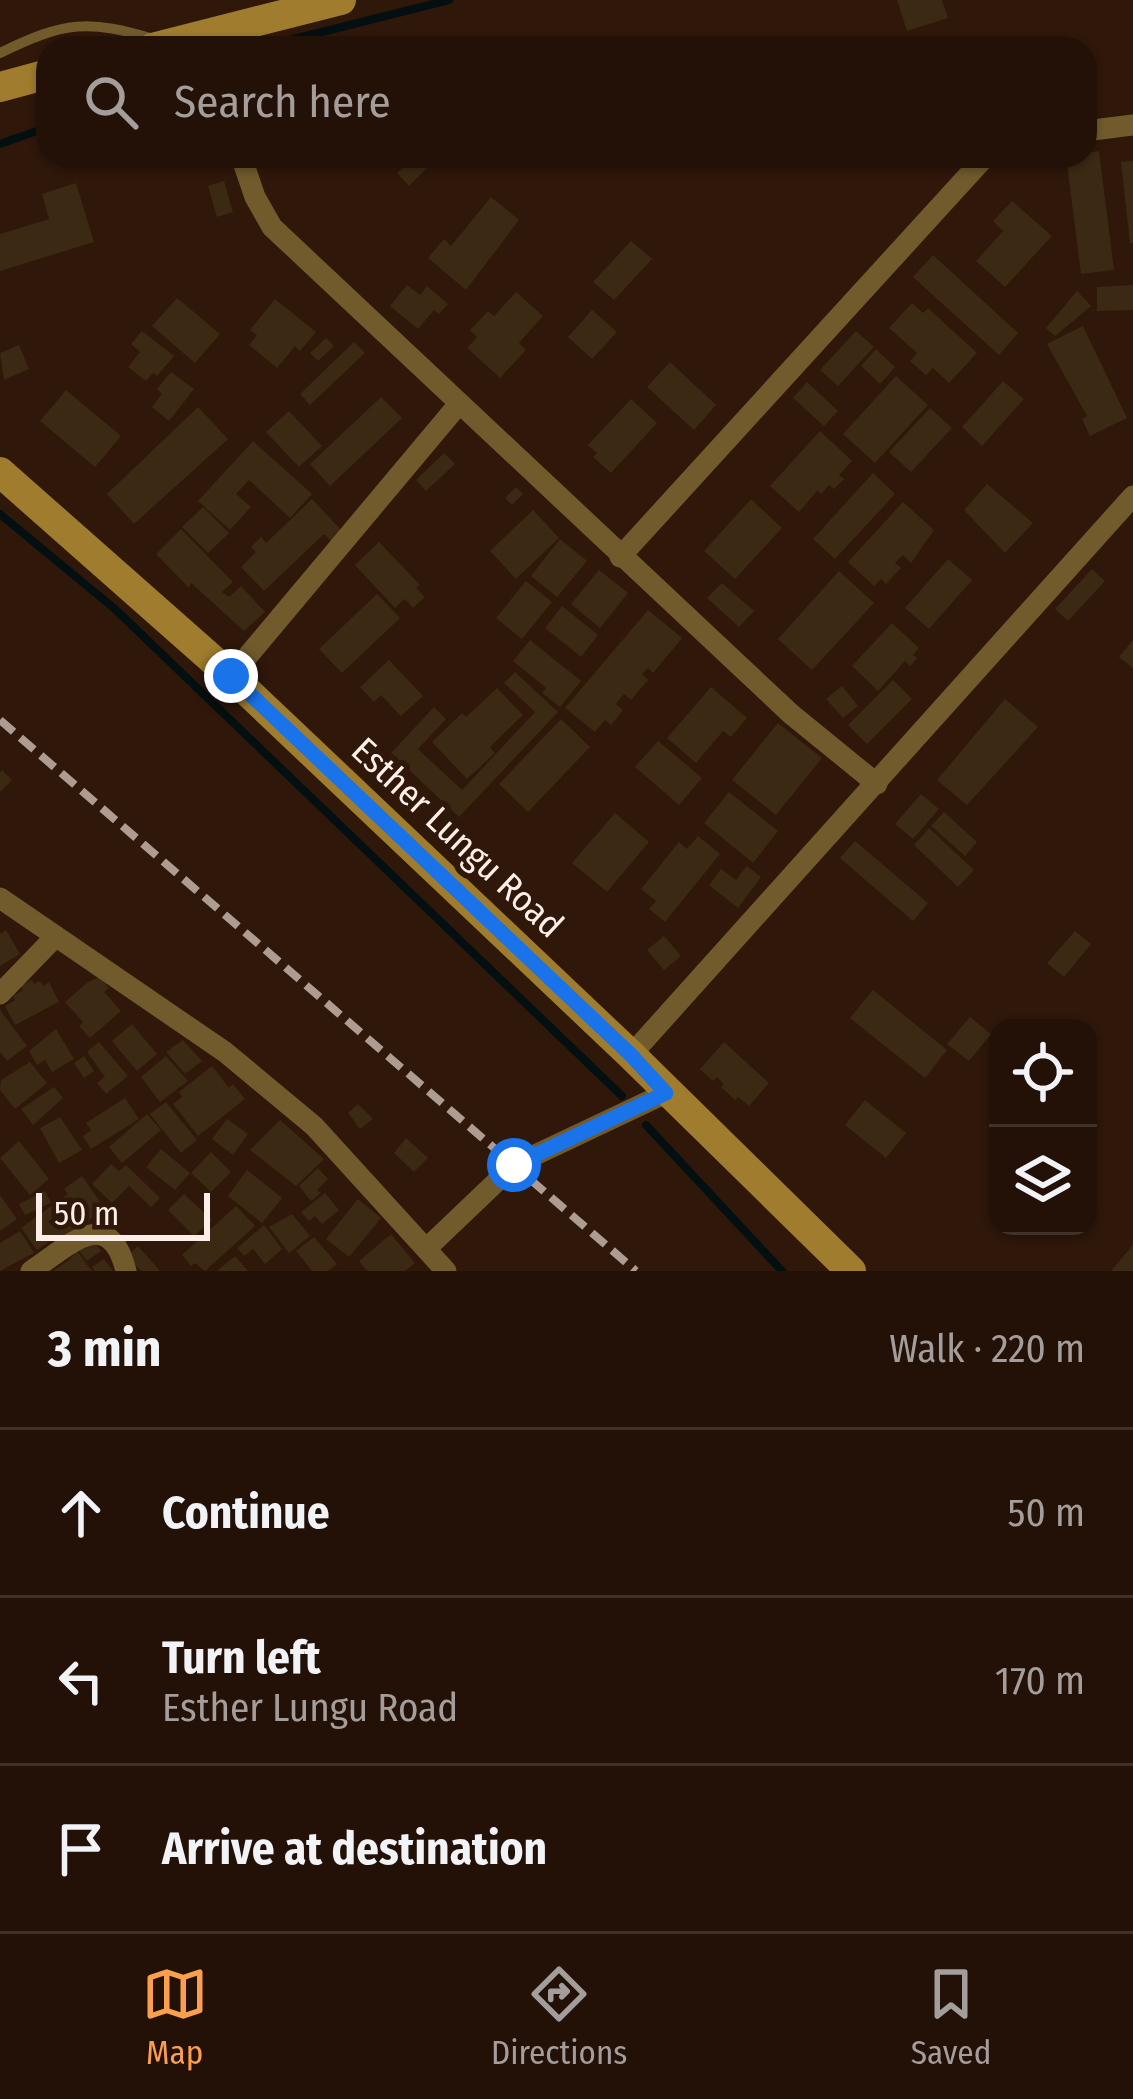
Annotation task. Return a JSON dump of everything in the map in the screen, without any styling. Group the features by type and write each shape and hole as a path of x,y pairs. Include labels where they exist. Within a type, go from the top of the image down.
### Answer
{"street":[{"path":"224,36 341,0"},
{"path":"0,87 36,77"},
{"path":"1097,130 1133,125"},
{"path":"245,168 272,227 791,714 877,784"},
{"path":"620,556 975,168"},
{"path":"231,676 458,405"},
{"name":"Esther Lungu Road","path":"0,472 231,676 631,1055 850,1271"},
{"path":"631,1055 1133,496"},
{"path":"0,898 225,1052 314,1126 446,1271"},
{"path":"0,994 55,937"},
{"path":"427,1249 514,1165 666,1093"},
{"path":"32,1271 87,1233 100,1232 114,1242 126,1271"}],"lane":[{"path":"0,52 46,31 104,24 135,36"}],"building":[{"path":"897,0 942,0 948,18 907,31"},
{"path":"1097,151 1114,270 1081,274 1068,168 1097,168"},
{"path":"1133,161 1133,243 1130,243 1121,162"},
{"path":"402,168 427,168 409,186 397,173"},
{"path":"224,181 233,212 217,217 208,186"},
{"path":"76,183 94,242 0,271 0,234 49,219 42,194"},
{"path":"491,197 519,220 466,290 428,258 444,239 451,246"},
{"path":"1012,201 1052,236 1005,287 976,261 1003,231 993,221"},
{"path":"631,241 652,259 614,300 593,282"},
{"path":"933,255 1018,333 999,355 913,277"},
{"path":"407,285 420,295 427,286 448,304 439,314 434,310 418,329 390,306"},
{"path":"1133,285 1133,310 1097,311 1097,287"},
{"path":"1077,291 1091,306 1055,336 1046,328"},
{"path":"516,292 543,316 519,343 526,350 500,378 467,348 477,337 470,330 488,311 494,316"},
{"path":"177,298 220,334 195,363 152,326"},
{"path":"275,299 316,332 300,351 295,346 277,368 249,345 257,335 250,330"},
{"path":"912,303 923,313 928,308 977,353 949,383 933,368 926,375 910,361 917,353 889,328"},
{"path":"592,310 617,332 592,359 568,337"},
{"path":"1083,326 1127,418 1090,436 1082,419 1087,416 1047,344"},
{"path":"142,331 174,356 146,381 128,367 140,352 131,344"},
{"path":"856,331 874,347 838,386 820,370"},
{"path":"326,338 334,346 318,361 310,353"},
{"path":"354,342 365,353 310,405 300,394"},
{"path":"19,345 29,369 4,380 0,353"},
{"path":"876,349 895,367 880,384 861,366"},
{"path":"670,362 716,405 694,430 647,387"},
{"path":"171,372 194,389 169,421 152,407 162,394 157,389"},
{"path":"896,376 928,405 875,463 843,434"},
{"path":"1003,381 1024,399 982,446 962,427"},
{"path":"807,382 838,411 824,426 793,398"},
{"path":"66,390 121,436 95,467 40,421"},
{"path":"381,397 402,418 330,486 310,464"},
{"path":"631,399 657,423 611,473 593,457 597,453 588,445"},
{"path":"198,407 228,439 134,524 107,494"},
{"path":"930,408 952,428 911,472 889,452"},
{"path":"289,411 322,446 299,467 266,432"},
{"path":"820,431 852,461 834,489 829,485 821,494 817,491 799,512 770,486"},
{"path":"253,441 312,494 290,518 249,480 236,494 251,507 230,530 198,501"},
{"path":"444,453 455,464 426,491 416,480"},
{"path":"873,473 895,494 835,559 813,539"},
{"path":"987,484 1033,523 1005,553 964,510"},
{"path":"516,487 523,494 512,505 505,498"},
{"path":"312,499 344,533 333,543 324,534 264,591 241,567 256,552 251,547 261,537 266,543"},
{"path":"751,499 782,528 735,579 704,551"},
{"path":"903,502 934,530 911,563 903,555 895,563 901,568 886,584 881,579 874,586 848,562"},
{"path":"203,507 229,533 208,553 182,527"},
{"path":"533,510 559,538 516,579 490,551"},
{"path":"181,529 233,582 222,592 229,597 241,586 265,612 244,631 191,583 189,588 156,554"},
{"path":"560,539 587,561 557,597 531,576"},
{"path":"379,542 420,585 416,588 425,597 413,608 405,599 395,608 355,565"},
{"path":"948,559 972,580 929,629 905,608"},
{"path":"1092,569 1105,581 1068,621 1055,609"},
{"path":"599,570 628,593 600,628 571,604"},
{"path":"839,571 874,603 812,670 778,639"},
{"path":"526,581 552,602 522,639 496,618"},
{"path":"722,583 754,611 739,627 707,598"},
{"path":"377,594 400,618 342,673 319,649"},
{"path":"562,606 598,635 581,657 545,628"},
{"path":"648,610 682,638 653,673 648,668 642,674 648,680 631,700 624,694 616,704 623,710 611,725 605,720 595,732 565,708"},
{"path":"892,623 919,648 913,655 917,658 910,666 905,661 878,691 852,666"},
{"path":"530,640 581,681 560,707 542,693 546,688 513,661"},
{"path":"1133,640 1133,668 1119,657"},
{"path":"389,660 423,696 401,716 381,695 374,702 360,687"},
{"path":"515,672 558,712 459,817 391,753 434,707 446,719 418,749 462,790 535,712 504,683"},
{"path":"893,680 912,699 867,744 848,725"},
{"path":"842,686 858,706 843,718 826,699"},
{"path":"711,687 747,718 731,737 723,731 696,763 667,738"},
{"path":"497,688 523,715 490,747 495,753 467,779 432,742"},
{"path":"1005,699 1038,727 967,805 937,780"},
{"path":"561,719 590,747 528,812 499,784"},
{"path":"778,723 822,758 776,815 732,780"},
{"path":"658,741 702,778 679,805 635,767"},
{"path":"0,773 12,780 0,792"},
{"path":"729,792 778,831 753,863 704,823"},
{"path":"921,794 939,809 913,839 895,824"},
{"path":"944,812 977,842 965,856 931,826"},
{"path":"615,813 649,842 607,892 572,863"},
{"path":"929,828 974,870 958,887 914,845"},
{"path":"698,836 720,854 665,922 649,909 656,901 641,889 679,842 687,849"},
{"path":"855,841 928,903 913,921 840,858"},
{"path":"747,866 761,877 738,908 709,885 721,869 736,880"},
{"path":"6,930 20,954 0,966 0,934"},
{"path":"1075,931 1091,944 1064,977 1047,963"},
{"path":"664,936 681,956 664,970 647,950"},
{"path":"100,977 109,988 104,992 121,1011 90,1038 65,1002"},
{"path":"32,980 43,986 49,982 59,1002 15,1025 5,1006"},
{"path":"873,990 947,1050 925,1078 850,1018"},
{"path":"0,1010 27,1046 7,1061 0,1052"},
{"path":"970,1017 989,1032 969,1061 947,1044"},
{"path":"132,1024 157,1054 137,1071 112,1041"},
{"path":"56,1029 74,1059 52,1072 45,1060 37,1065 29,1051"},
{"path":"183,1040 202,1061 185,1074 166,1052"},
{"path":"99,1042 128,1076 106,1094 97,1083 105,1077 87,1052"},
{"path":"724,1042 769,1083 749,1106 738,1097 735,1100 717,1077 713,1081 700,1069"},
{"path":"84,1056 94,1071 84,1078 74,1063"},
{"path":"166,1056 188,1081 160,1102 141,1077"},
{"path":"30,1062 47,1083 15,1109 0,1090 1,1080"},
{"path":"212,1066 245,1099 198,1136 173,1104 182,1097 179,1092"},
{"path":"54,1087 63,1098 33,1125 21,1109"},
{"path":"125,1098 139,1119 91,1149 83,1136 91,1130 86,1123"},
{"path":"865,1100 906,1133 886,1158 845,1125"},
{"path":"166,1102 197,1140 181,1153 150,1114"},
{"path":"358,1104 373,1119 360,1129 348,1113"},
{"path":"147,1114 161,1130 122,1163 109,1147"},
{"path":"60,1117 82,1150 59,1163 40,1128"},
{"path":"227,1119 248,1134 233,1155 212,1139"},
{"path":"280,1120 324,1159 296,1186 250,1150"},
{"path":"406,1138 428,1158 414,1172 394,1153"},
{"path":"19,1141 49,1179 30,1195 0,1158"},
{"path":"161,1149 190,1173 175,1190 146,1167"},
{"path":"211,1152 231,1172 211,1192 191,1173"},
{"path":"111,1164 119,1171 126,1165 160,1198 151,1207 129,1186 112,1203 92,1184"},
{"path":"318,1168 328,1179 311,1201 299,1186"},
{"path":"247,1170 282,1198 262,1223 228,1196"},
{"path":"82,1176 101,1203 93,1209 96,1214 63,1243 55,1237 37,1250 21,1228 68,1194 64,1189"},
{"path":"45,1191 51,1203 25,1215 19,1204"},
{"path":"325,1193 339,1210 322,1224 315,1216 309,1221 301,1212"},
{"path":"184,1194 212,1220 194,1236 168,1210"},
{"path":"0,1195 17,1219 0,1231"},
{"path":"358,1199 381,1218 349,1257 326,1239"},
{"path":"236,1206 255,1226 205,1271 195,1263 191,1266 182,1255"},
{"path":"292,1214 310,1236 289,1253 269,1227"},
{"path":"264,1225 282,1249 265,1264 253,1249 244,1256 237,1248"},
{"path":"20,1231 34,1253 0,1271 0,1243"},
{"path":"391,1234 415,1263 405,1271 367,1271 359,1261"},
{"path":"314,1237 337,1264 328,1271 312,1271 296,1251"},
{"path":"91,1238 101,1251 87,1261 77,1248"},
{"path":"1133,1245 1133,1271 1111,1271"},
{"path":"138,1246 160,1271 141,1271 127,1256"},
{"path":"77,1251 92,1271 53,1271 69,1260"},
{"path":"235,1256 248,1271 217,1271"},
{"path":"104,1259 113,1271 95,1271 92,1267"}],"waterway":[{"path":"306,36 449,0"},
{"path":"0,144 36,131"},
{"path":"0,514 115,609 622,1096"},
{"path":"646,1125 782,1271"}],"railway":[{"path":"0,720 636,1271"}],"route":[{"path":"231,676 666,1093 514,1165"}]}
